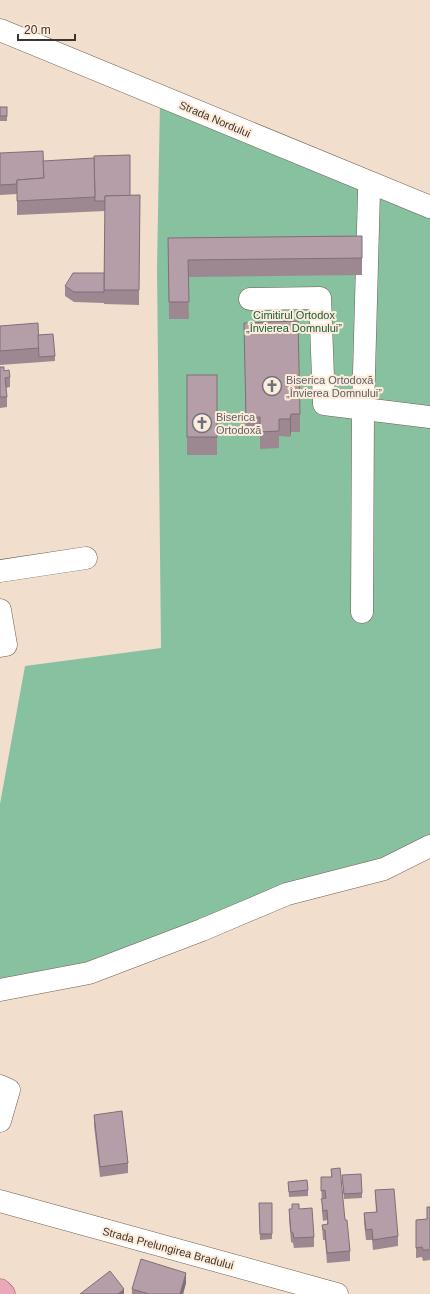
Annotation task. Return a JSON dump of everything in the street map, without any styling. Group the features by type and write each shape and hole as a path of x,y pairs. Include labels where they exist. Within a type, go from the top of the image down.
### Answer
{"main road":[{"path":"0,1290 4,1294"}],"street":[{"name":"Strada Nordului","path":"0,30 430,207"},
{"path":"362,612 363,409 369,192 371,183"},
{"path":"250,299 320,298 324,404 430,417"},
{"path":"0,571 86,558"},
{"path":"0,610 6,645 0,646"},
{"path":"0,990 89,973 202,930 287,894 384,869 430,846"},
{"path":"0,1086 9,1090 0,1122"},
{"name":"Strada Prelungirea Bradului","path":"0,1201 270,1285 337,1294"}],"green space":[{"name":"Cimitirul Ortodox „Învierea Domnului”","path":"160,103 430,217 430,846 202,930 0,990 0,804 25,666 161,648 157,268"}],"building":[{"path":"0,107 7,107 7,116 0,116"},
{"path":"43,151 44,178 17,180 17,184 0,185 0,153"},
{"path":"130,155 130,196 105,196 105,201 95,201 94,156"},
{"path":"94,158 95,197 17,201 17,180 44,178 43,161"},
{"path":"140,195 139,290 104,290 105,196"},
{"path":"362,236 362,258 188,260 189,302 169,302 168,238"},
{"path":"73,273 104,273 104,292 74,292 65,286"},
{"name":"Biserica Ortodoxă „Învierea Domnului”","path":"298,321 300,414 291,414 290,419 279,419 279,431 260,432 260,417 246,418 244,323"},
{"path":"38,323 39,348 0,351 0,326"},
{"path":"53,334 55,356 39,357 38,335"},
{"path":"0,367 4,367 4,371 9,370 10,377 5,378 7,397 0,397"},
{"name":"Biserica Ortodoxă","path":"187,375 217,375 217,437 187,437"},
{"path":"122,1111 128,1163 100,1167 94,1115"},
{"path":"340,1168 345,1220 347,1220 350,1251 327,1253 325,1230 323,1230 322,1225 328,1224 327,1210 323,1211 321,1199 326,1198 325,1190 321,1191 321,1177 332,1177 331,1169"},
{"path":"361,1174 362,1193 344,1194 342,1175"},
{"path":"307,1180 308,1190 289,1192 288,1182"},
{"path":"394,1189 398,1236 373,1240 372,1229 366,1230 364,1213 377,1212 375,1190"},
{"path":"259,1203 272,1203 272,1234 260,1234"},
{"path":"292,1204 299,1204 299,1209 312,1208 314,1237 294,1238 293,1233 291,1232 289,1209 292,1209"},
{"path":"427,1207 430,1207 430,1250 423,1250 422,1247 416,1248 416,1220 427,1219"},
{"path":"141,1259 186,1273 180,1294 149,1294 132,1289"},
{"path":"110,1271 124,1289 118,1294 80,1294"}],"place":[{"name":"Biserica Ortodoxă „Învierea Domnului”","path":"272,386"},
{"name":"Biserica Ortodoxă","path":"202,423"}]}
